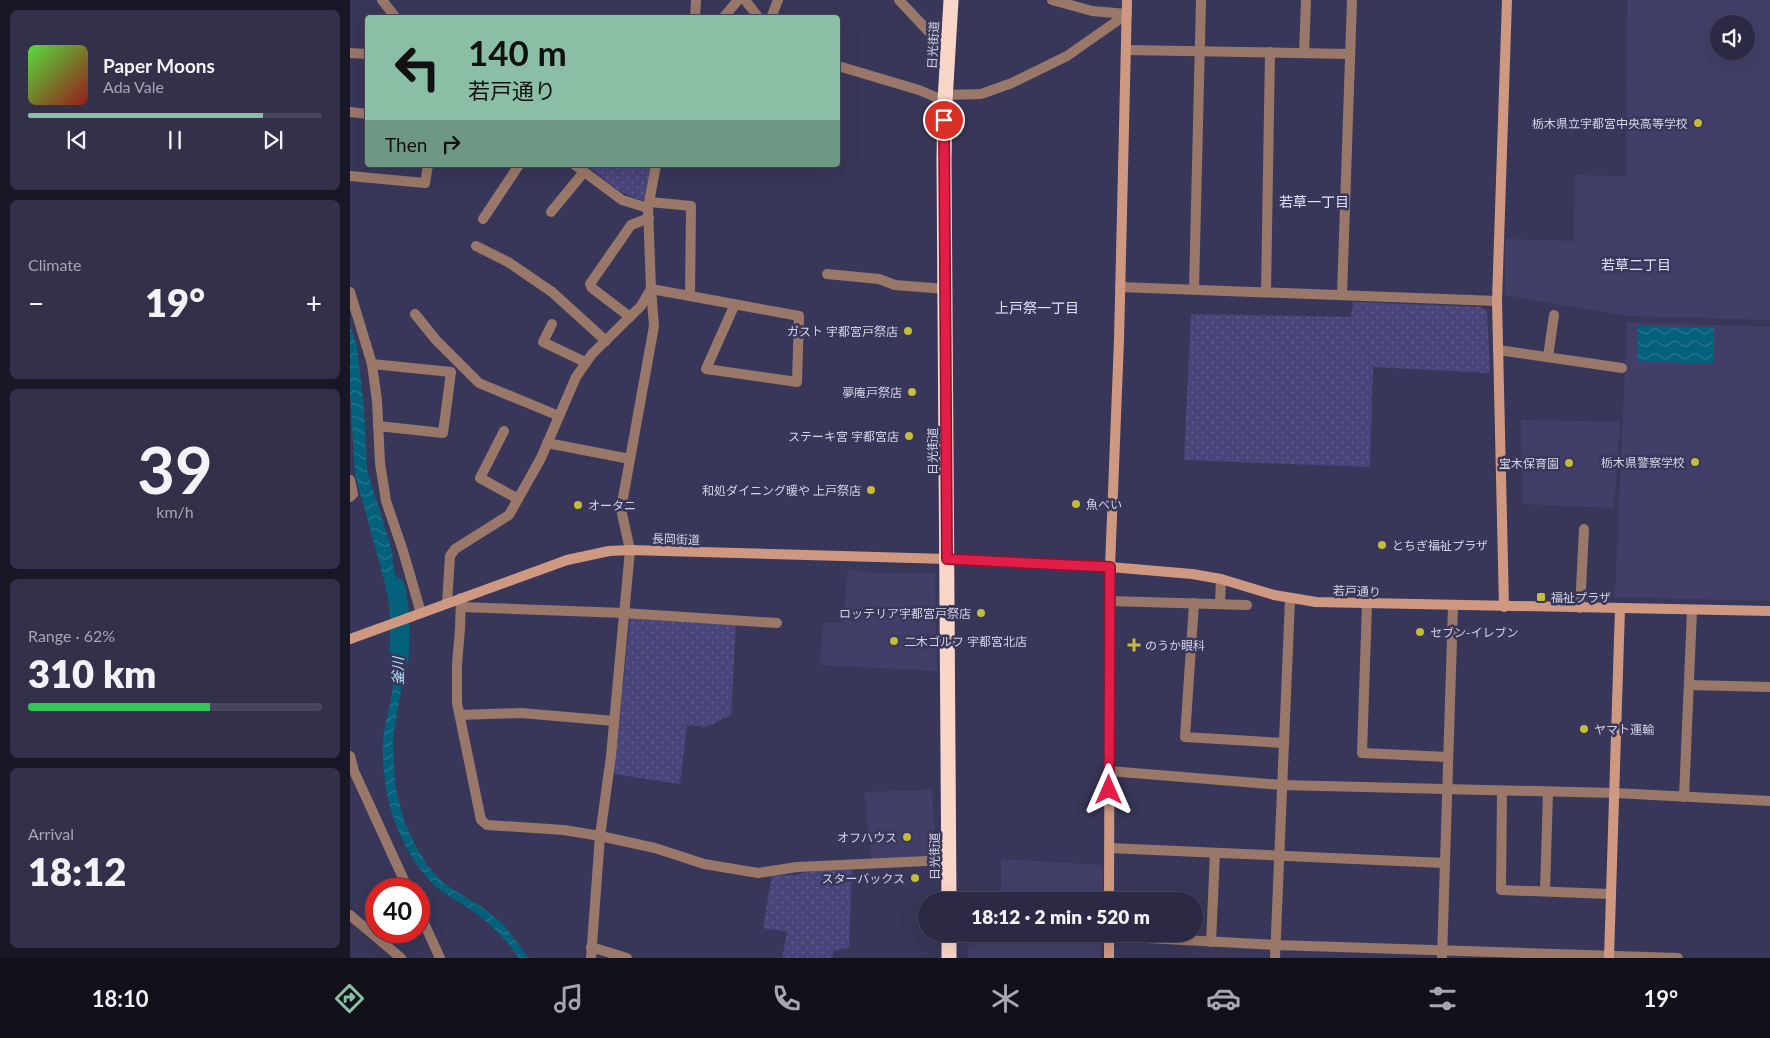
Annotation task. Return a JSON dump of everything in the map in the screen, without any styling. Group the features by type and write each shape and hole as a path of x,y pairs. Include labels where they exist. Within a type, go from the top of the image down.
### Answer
{"highway":[{"name":"日光街道","path":"949,892 944,160 945,98 951,0"},
{"path":"949,942 949,958"}],"street":[{"path":"382,0 394,15"},
{"path":"695,15 696,0"},
{"path":"726,15 738,0"},
{"path":"745,0 757,15"},
{"path":"772,15 778,0"},
{"path":"899,0 929,32 948,41"},
{"path":"1052,0 1092,11 1127,14"},
{"path":"1109,892 1110,567 1120,287 1127,0"},
{"path":"1194,289 1201,0"},
{"path":"1304,53 1306,0"},
{"path":"1342,294 1352,0"},
{"path":"1504,607 1497,301 1507,0"},
{"path":"840,67 945,98 981,94 1012,84 1067,56 1127,14"},
{"path":"1126,50 1350,54"},
{"path":"350,52 365,54"},
{"path":"1266,292 1270,52"},
{"path":"350,112 365,114"},
{"path":"350,176 425,183 428,167"},
{"path":"483,220 518,167"},
{"path":"578,167 622,200 649,209 691,206 690,296"},
{"path":"591,958 600,836 614,721 630,550 621,508 654,326 649,209 656,167"},
{"path":"551,212 584,172"},
{"path":"630,317 592,288 590,284 630,224 649,209"},
{"path":"476,246 508,262 552,292 606,341"},
{"path":"827,274 880,279 895,285 945,289"},
{"path":"1120,287 1497,301"},
{"path":"651,289 735,304 799,316 797,382 706,369 735,304"},
{"path":"447,603 450,556 455,550 509,515 548,443 576,378 586,362 641,306 651,289"},
{"path":"350,292 372,364 377,401 380,463 386,501 403,551 418,614"},
{"path":"415,314 436,340 479,383 559,416"},
{"path":"1548,357 1554,316"},
{"path":"552,324 543,342 586,362"},
{"path":"1498,350 1622,368"},
{"path":"372,364 451,372 443,433 378,426"},
{"path":"504,430 480,478 518,499"},
{"path":"548,443 630,459"},
{"path":"350,480 353,494 350,497"},
{"path":"1580,608 1584,529"},
{"name":"長岡街道","path":"350,639 447,603 461,602 568,560 609,552 630,550 947,559"},
{"name":"若戸通り","path":"947,559 1110,567 1192,574 1221,579 1290,599 1316,602 1770,611"},
{"path":"1220,604 1221,579"},
{"path":"1275,958 1290,599"},
{"path":"1110,601 1248,606"},
{"path":"777,624 461,602 457,664 458,703 482,820 487,825 564,830 600,836 655,848 704,864 758,873 797,867 948,860"},
{"path":"1194,603 1185,737 1284,743"},
{"path":"1367,604 1362,753 1448,756"},
{"path":"1442,954 1453,606"},
{"path":"1609,956 1620,608"},
{"path":"1684,797 1692,610"},
{"path":"1690,685 1770,687"},
{"path":"460,714 521,712 614,721"},
{"path":"350,756 354,771 403,878"},
{"path":"1109,771 1282,785 1614,793 1770,801"},
{"path":"1502,791 1501,890 1610,894"},
{"path":"1545,891 1548,792"},
{"path":"1109,848 1445,863"},
{"path":"1211,942 1215,853"},
{"path":"350,915 401,958"},
{"path":"430,936 440,958"},
{"path":"1203,941 1442,954 1678,958"},
{"path":"1108,958 1109,942"},
{"path":"591,947 627,958"}],"shaded area":[{"path":"1627,0 1770,0 1770,320 1629,316 1505,295 1505,239 1574,241 1575,175 1626,176"},
{"path":"589,167 651,167 644,201 619,191"},
{"path":"1353,302 1481,307 1487,311 1490,373 1373,367 1370,467 1184,460 1191,314 1351,317"},
{"name":"栃木県警察学校","path":"1627,322 1770,327 1770,601 1615,597"},
{"name":"宝木保育園","path":"1521,420 1620,422 1614,508 1522,504"},
{"path":"848,569 869,573 935,573 937,671 820,665 823,623 843,623"},
{"path":"631,609 736,622 731,715 707,727 687,725 680,784 614,774"},
{"path":"932,790 937,857 872,859 864,792"},
{"path":"1001,859 1103,865 1103,892 1001,892"},
{"path":"852,870 849,947 833,951 832,958 782,958 787,932 763,928 772,875 796,875 810,871"},
{"path":"969,942 1102,942 1101,958 968,958"}],"water":[{"path":"350,325 357,347 364,408 367,470 392,551 393,565 404,608 393,612 355,474 350,392"},
{"path":"1638,326 1714,328 1713,364 1637,361"},
{"path":"406,630 401,690 393,738 395,786 404,821 415,845 428,866 443,883 486,910 504,925 529,958 519,958 500,934 483,919 433,884 430,878 420,869 400,835 388,799 383,760 384,730 393,683 394,634"}],"waterway":[{"name":"釜川","path":"395,586 399,612 399,658"}],"place":[{"name":"栃木県立宇都宮中央高等学校","path":"1698,123"},
{"name":"ガスト 宇都宮戸祭店","path":"908,331"},
{"name":"夢庵戸祭店","path":"912,392"},
{"name":"ステーキ宮 宇都宮店","path":"909,436"},
{"name":"栃木県警察学校","path":"1695,462"},
{"name":"宝木保育園","path":"1569,463"},
{"name":"和処ダイニング暖や 上戸祭店","path":"871,490"},
{"name":"魚べい","path":"1076,504"},
{"name":"オータニ","path":"578,505"},
{"name":"とちぎ福祉プラザ","path":"1382,545"},
{"name":"福祉プラザ","path":"1541,597"},
{"name":"ロッテリア宇都宮戸祭店","path":"981,613"},
{"name":"セブン-イレブン","path":"1420,632"},
{"name":"二木ゴルフ 宇都宮北店","path":"894,641"},
{"name":"のうか眼科","path":"1134,645"},
{"name":"ヤマト運輸","path":"1584,729"},
{"name":"オフハウス","path":"907,837"},
{"name":"スターバックス","path":"915,878"}],"district":[{"name":"若草一丁目","path":"1314,201"},
{"name":"若草二丁目","path":"1636,264"},
{"name":"上戸祭一丁目","path":"1037,307"}],"route":[{"path":"944,120 947,559 1110,567 1109,790"}]}
